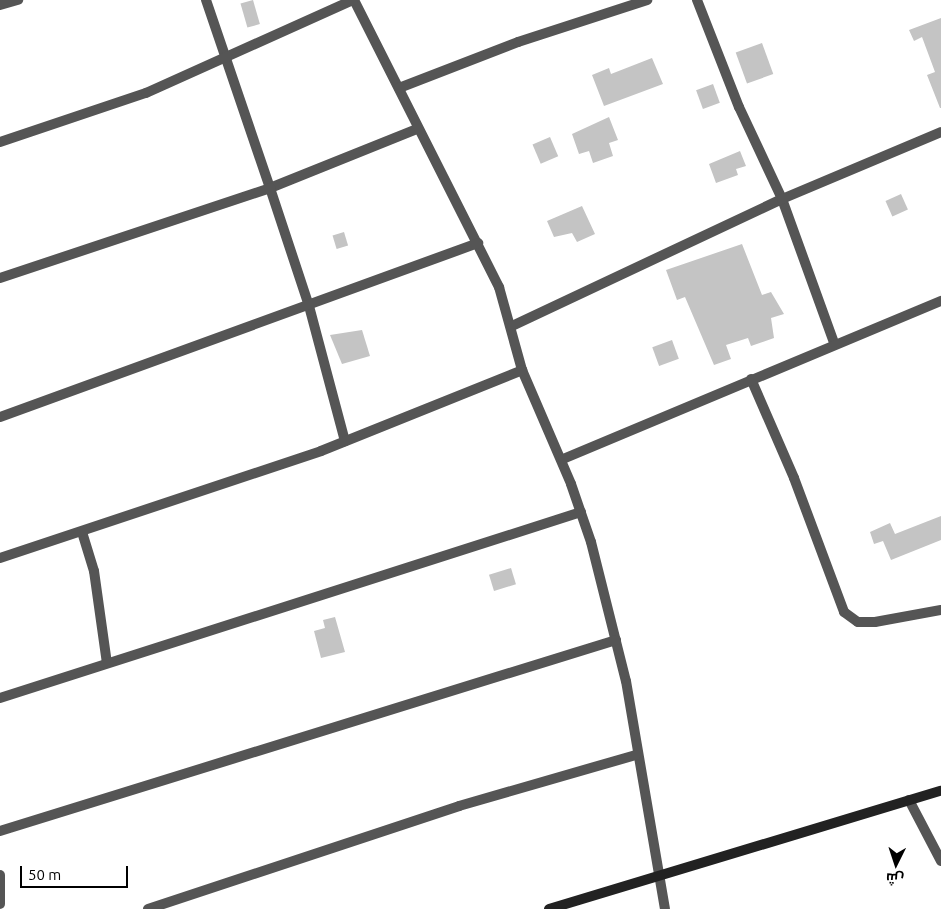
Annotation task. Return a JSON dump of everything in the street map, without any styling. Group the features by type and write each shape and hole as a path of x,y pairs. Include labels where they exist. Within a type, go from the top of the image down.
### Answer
{"street":[{"path":"0,5 18,0"},
{"path":"206,0 310,306 345,442"},
{"path":"0,142 146,93 227,58 285,27 353,0 399,88 417,129 478,243 512,326 522,370 562,459 581,512 616,640 656,874 665,909"},
{"path":"399,88 518,42 647,0"},
{"path":"697,0 739,107 782,199 834,343"},
{"path":"0,278 270,188 417,129"},
{"path":"512,326 782,199 941,132"},
{"path":"0,417 310,306 478,243"},
{"path":"562,459 834,343 941,301"},
{"path":"0,558 345,442 522,370"},
{"path":"751,379 794,478 844,612 858,622 875,622 941,610"},
{"path":"0,698 581,512"},
{"path":"82,532 94,571 107,663"},
{"path":"0,831 616,640"},
{"path":"148,909 459,806 636,755"},
{"path":"549,909 656,874 941,791"},
{"path":"910,800 941,861"},
{"path":"0,875 0,904"}],"building":[{"path":"253,0 260,24 247,28 241,4"},
{"path":"941,18 940,108 927,75 935,72 922,37 914,41 909,30"},
{"path":"762,43 773,74 747,84 736,53"},
{"path":"652,58 663,84 604,106 592,75 609,68 611,74"},
{"path":"713,84 720,103 703,109 696,90"},
{"path":"609,117 618,140 609,143 613,156 593,163 589,151 579,154 572,134"},
{"path":"550,137 558,156 541,164 533,144"},
{"path":"740,151 746,166 736,169 738,175 716,183 709,164"},
{"path":"901,194 908,210 892,216 885,201"},
{"path":"582,206 595,234 577,242 572,233 554,237 547,221"},
{"path":"344,232 348,245 337,249 333,236"},
{"path":"742,244 762,295 771,292 784,314 771,318 774,338 751,346 748,338 726,345 731,359 714,365 685,297 677,300 666,270"},
{"path":"362,330 370,356 342,364 330,335"},
{"path":"672,340 679,359 659,366 652,347"},
{"path":"941,516 941,540 891,560 883,541 874,544 870,532 890,523 895,534"},
{"path":"511,568 516,584 494,591 489,575"},
{"path":"335,617 345,652 321,658 314,631 325,628 323,620"}]}
